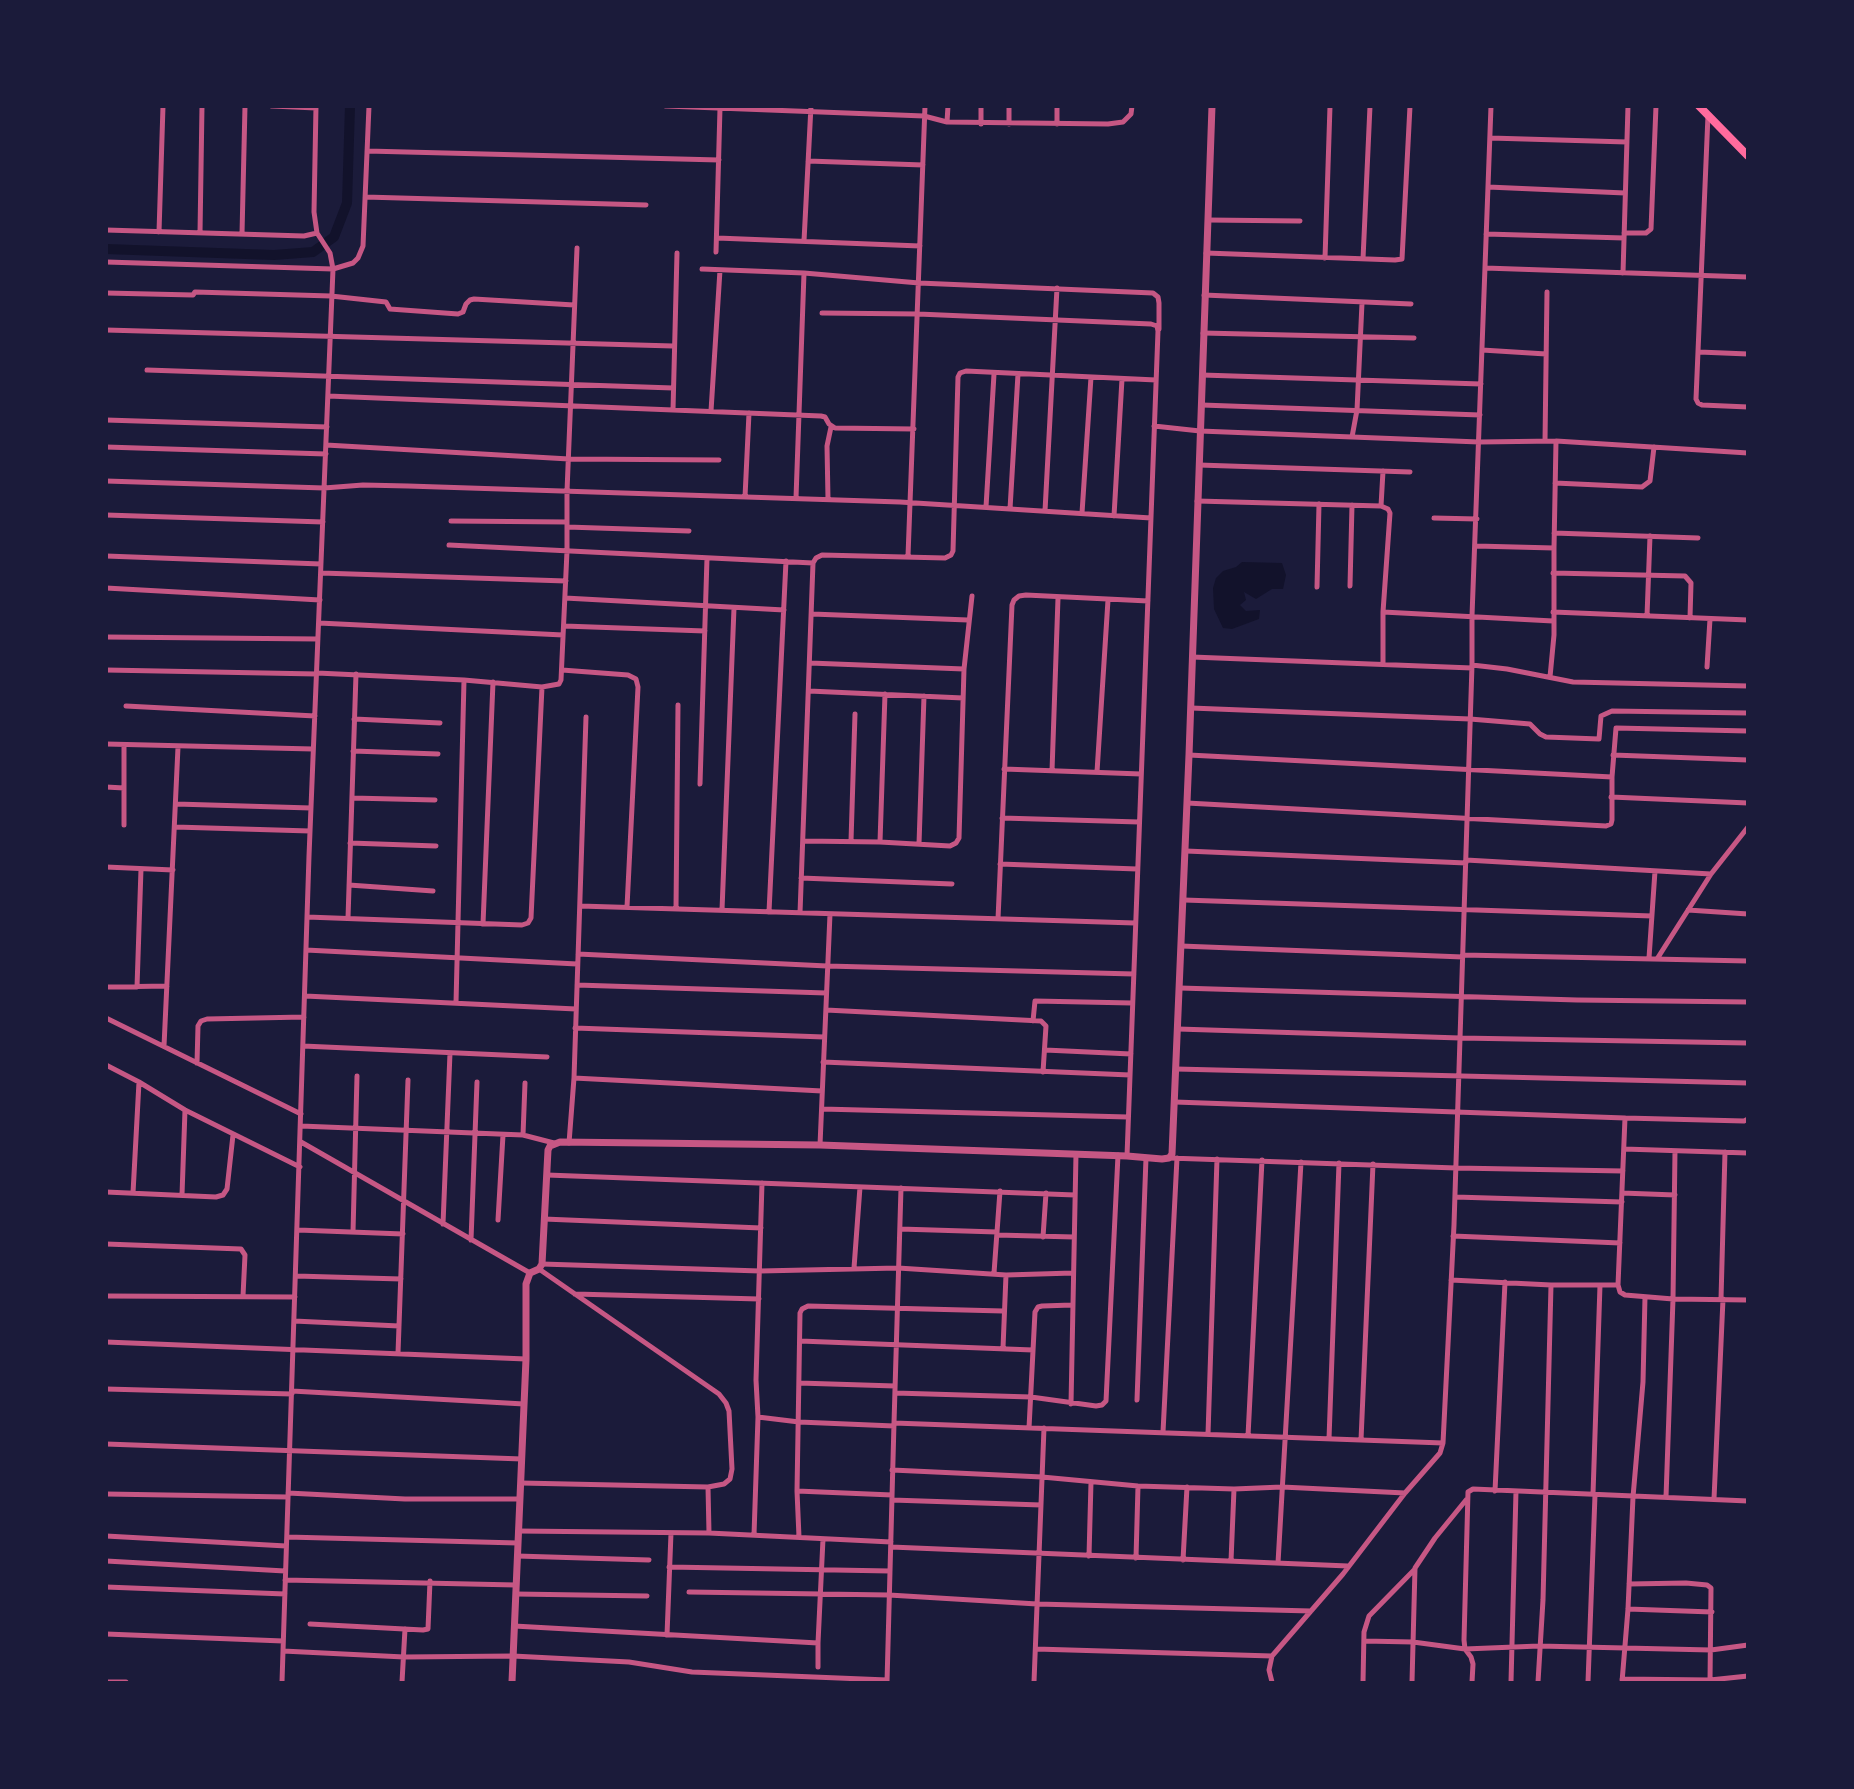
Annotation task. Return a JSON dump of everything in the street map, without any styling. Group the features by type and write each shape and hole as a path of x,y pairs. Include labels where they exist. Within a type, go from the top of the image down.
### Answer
{"main road":[{"path":"1698,106 1748,156"}],"street":[{"path":"159,232 163,106"},
{"path":"200,233 202,106"},
{"path":"242,234 245,106"},
{"path":"272,106 316,107 314,212 318,235 330,253 333,268 310,831 282,1683"},
{"path":"106,262 333,268 353,263 363,246 369,106"},
{"path":"666,106 810,109 924,116 947,122 981,124 1108,124 1123,122 1131,114 1132,106"},
{"path":"908,556 925,106"},
{"path":"947,122 948,106"},
{"path":"981,106 981,124"},
{"path":"1009,106 1009,124"},
{"path":"1057,106 1057,124"},
{"path":"1169,1158 1173,1151 1188,803 1212,106"},
{"path":"1325,258 1330,106"},
{"path":"1363,259 1370,106"},
{"path":"1206,253 1399,260 1403,256 1410,106"},
{"path":"1272,1683 1269,1671 1272,1656 1348,1566 1405,1492 1440,1453 1443,1443 1454,1236 1472,616 1491,106"},
{"path":"1623,273 1628,106"},
{"path":"1486,234 1624,235 1646,233 1651,229 1656,106"},
{"path":"716,252 718,108"},
{"path":"804,241 810,109"},
{"path":"1708,115 1696,399 1698,403 1748,407"},
{"path":"1490,138 1627,142"},
{"path":"367,151 719,160"},
{"path":"808,162 923,165"},
{"path":"1488,187 1625,193"},
{"path":"365,197 646,205"},
{"path":"1208,220 1300,221"},
{"path":"106,230 318,235"},
{"path":"717,238 920,246"},
{"path":"106,670 356,674 542,687 559,684 562,670 566,581 568,459 577,248"},
{"path":"673,410 677,253"},
{"path":"1485,268 1748,277"},
{"path":"702,269 1153,293 1158,297 1126,1156"},
{"path":"711,411 720,270"},
{"path":"796,498 804,273"},
{"path":"1045,511 1057,288"},
{"path":"106,293 193,295 195,292 331,296 386,302 390,309 458,314 463,312 470,300 474,299 574,305"},
{"path":"1545,441 1547,292"},
{"path":"1204,295 1411,304"},
{"path":"1352,437 1357,410 1362,303"},
{"path":"822,313 918,314 1151,324 1156,326 1158,331"},
{"path":"106,330 674,346"},
{"path":"1203,333 1414,338"},
{"path":"1482,351 1546,354"},
{"path":"1699,352 1748,354"},
{"path":"147,370 673,388"},
{"path":"800,913 813,563 816,558 822,555 945,558 951,555 960,373 966,371 1156,380"},
{"path":"986,507 994,374"},
{"path":"1010,509 1018,374"},
{"path":"1202,375 1481,384"},
{"path":"1082,513 1091,378"},
{"path":"1114,516 1122,379"},
{"path":"328,396 825,417 831,427 827,446 828,499"},
{"path":"1202,405 1480,415"},
{"path":"745,497 749,413"},
{"path":"106,420 327,427"},
{"path":"1154,426 1200,431 1479,442 1556,441 1748,453"},
{"path":"831,427 914,429"},
{"path":"1550,677 1554,650 1556,441"},
{"path":"326,445 568,459 719,460"},
{"path":"106,447 326,454"},
{"path":"1555,483 1642,487 1650,482 1653,447"},
{"path":"1199,465 1410,472"},
{"path":"1381,506 1383,471"},
{"path":"106,482 324,488 363,485 828,499 911,502 1151,518"},
{"path":"1197,501 1381,506 1388,509 1390,513 1383,612 1383,664"},
{"path":"1317,587 1319,504"},
{"path":"1350,586 1352,505"},
{"path":"106,515 323,522"},
{"path":"1434,518 1477,519"},
{"path":"451,521 689,531"},
{"path":"1554,532 1698,538"},
{"path":"1647,616 1650,536"},
{"path":"449,545 813,563"},
{"path":"1476,546 1554,548"},
{"path":"106,556 321,564"},
{"path":"700,784 707,558"},
{"path":"769,912 786,561"},
{"path":"321,573 566,581"},
{"path":"1553,573 1684,576 1691,583 1690,618"},
{"path":"106,588 320,600"},
{"path":"803,841 950,846 957,843 964,669 972,596"},
{"path":"998,919 1012,605 1019,596 1148,601"},
{"path":"565,598 784,610"},
{"path":"1052,771 1058,598"},
{"path":"1097,772 1108,600"},
{"path":"722,910 734,608"},
{"path":"1383,612 1553,621"},
{"path":"1553,612 1748,620"},
{"path":"812,614 968,620"},
{"path":"1707,667 1710,620"},
{"path":"319,622 563,635"},
{"path":"564,626 705,631"},
{"path":"106,637 318,639"},
{"path":"1192,657 1472,667 1573,682 1748,686"},
{"path":"810,663 964,669"},
{"path":"562,670 627,675 636,679 638,687 627,907"},
{"path":"348,918 356,674"},
{"path":"456,1004 464,680"},
{"path":"483,924 493,682"},
{"path":"307,917 483,924 522,925 528,923 531,918 542,687"},
{"path":"809,691 963,698"},
{"path":"880,842 885,694"},
{"path":"919,844 924,696"},
{"path":"676,909 678,705"},
{"path":"126,706 315,716"},
{"path":"1191,708 1470,719 1530,724 1540,734 1546,736 1614,740"},
{"path":"1599,739 1600,716 1605,712 1748,713"},
{"path":"851,841 855,714"},
{"path":"569,1143 578,964 586,717"},
{"path":"354,719 440,723"},
{"path":"1188,803 1606,826 1611,824 1612,820 1611,797 1616,728 1748,731"},
{"path":"106,744 313,749"},
{"path":"124,745 124,825"},
{"path":"164,1046 178,747"},
{"path":"353,751 438,754"},
{"path":"1189,755 1612,777"},
{"path":"1613,755 1748,760"},
{"path":"1004,769 1141,774"},
{"path":"106,787 124,788"},
{"path":"1611,797 1748,803"},
{"path":"352,798 435,800"},
{"path":"176,804 311,808"},
{"path":"1002,818 1139,822"},
{"path":"175,827 310,831"},
{"path":"1657,959 1711,874 1748,827"},
{"path":"350,843 436,846"},
{"path":"1185,851 1466,861 1711,874"},
{"path":"1000,864 1137,869"},
{"path":"106,867 172,870"},
{"path":"137,987 141,868"},
{"path":"1649,958 1655,871"},
{"path":"801,878 952,884"},
{"path":"349,885 433,891"},
{"path":"1184,900 1652,916"},
{"path":"579,906 1135,923"},
{"path":"1688,910 1748,914"},
{"path":"820,1146 830,914"},
{"path":"1181,946 1463,956 1748,961"},
{"path":"306,951 578,964"},
{"path":"578,954 827,966 1134,974"},
{"path":"577,985 826,993"},
{"path":"106,987 167,986"},
{"path":"1180,988 1461,997 1748,1002"},
{"path":"305,996 576,1009"},
{"path":"1033,1021 1035,1000 1132,1003"},
{"path":"826,1010 1041,1021 1046,1026 1043,1072"},
{"path":"197,1063 198,1026 201,1021 304,1017"},
{"path":"106,1018 301,1114"},
{"path":"575,1028 825,1037"},
{"path":"1178,1029 1460,1038 1748,1043"},
{"path":"303,1046 547,1057"},
{"path":"1044,1050 1131,1054"},
{"path":"443,1224 450,1053"},
{"path":"824,1062 1130,1076"},
{"path":"106,1065 184,1110 300,1167"},
{"path":"1176,1069 1748,1083"},
{"path":"353,1232 357,1076"},
{"path":"573,1078 822,1091"},
{"path":"398,1353 408,1080"},
{"path":"133,1193 139,1082"},
{"path":"471,1240 477,1082"},
{"path":"523,1136 525,1083"},
{"path":"1175,1102 1625,1118 1744,1121 1748,1119"},
{"path":"822,1109 1128,1117"},
{"path":"182,1195 184,1110"},
{"path":"1625,1118 1618,1285 1620,1292 1625,1295 1673,1299 1748,1300"},
{"path":"301,1126 523,1136 554,1143 820,1146 1456,1168 1623,1171"},
{"path":"106,1192 216,1197 224,1195 227,1189 233,1135"},
{"path":"498,1220 503,1135"},
{"path":"301,1142 530,1274"},
{"path":"540,1267 548,1150 554,1143"},
{"path":"1624,1149 1748,1153"},
{"path":"1666,1497 1673,1299 1675,1151"},
{"path":"1714,1500 1725,1152"},
{"path":"1071,1404 1076,1154"},
{"path":"895,1393 1030,1397 1096,1406 1106,1401 1118,1155"},
{"path":"1137,1400 1146,1158"},
{"path":"1163,1432 1177,1158"},
{"path":"1208,1434 1217,1159"},
{"path":"1248,1436 1262,1160"},
{"path":"1278,1563 1301,1162"},
{"path":"1329,1439 1339,1163"},
{"path":"1361,1440 1373,1164"},
{"path":"547,1175 1075,1195"},
{"path":"754,1535 762,1183"},
{"path":"854,1268 860,1187"},
{"path":"283,1651 404,1657 513,1656 628,1662 692,1672 887,1682 902,1188"},
{"path":"994,1273 1000,1191"},
{"path":"1043,1237 1046,1193"},
{"path":"1622,1193 1675,1195"},
{"path":"1455,1197 1622,1202"},
{"path":"544,1219 761,1228"},
{"path":"900,1229 1074,1237"},
{"path":"298,1230 403,1234"},
{"path":"1454,1236 1620,1244"},
{"path":"106,1244 241,1249 245,1255 243,1296"},
{"path":"521,1483 708,1487 724,1484 730,1479 732,1469 729,1412 719,1394 540,1267"},
{"path":"512,1683 526,1359 526,1284 530,1274 540,1267 760,1270 898,1268 1006,1275 1073,1273"},
{"path":"1003,1348 1006,1275"},
{"path":"296,1276 401,1279"},
{"path":"1451,1280 1551,1285 1618,1285"},
{"path":"1495,1491 1505,1282"},
{"path":"1538,1683 1543,1600 1551,1285"},
{"path":"1588,1683 1600,1285"},
{"path":"575,1294 759,1299"},
{"path":"106,1296 295,1297"},
{"path":"1645,1297 1643,1382 1633,1497 1622,1681 1710,1681 1748,1676"},
{"path":"1029,1428 1035,1312 1038,1307 1072,1305"},
{"path":"799,1537 797,1491 800,1313 804,1307 1003,1311"},
{"path":"294,1321 399,1326"},
{"path":"800,1341 1033,1350"},
{"path":"106,1342 526,1359"},
{"path":"799,1383 895,1386"},
{"path":"106,1389 292,1393 524,1404"},
{"path":"758,1418 799,1422 1044,1428 1443,1443"},
{"path":"1034,1683 1044,1428"},
{"path":"106,1444 522,1458"},
{"path":"892,1470 1042,1477 1138,1485 1405,1492"},
{"path":"1089,1556 1091,1482"},
{"path":"1136,1558 1138,1485"},
{"path":"708,1487 709,1533"},
{"path":"1183,1560 1187,1487"},
{"path":"1231,1562 1234,1489"},
{"path":"1472,1683 1473,1664 1465,1649 1466,1499 1468,1492 1473,1489 1748,1501"},
{"path":"797,1491 1041,1505"},
{"path":"1510,1683 1516,1491"},
{"path":"106,1494 520,1499"},
{"path":"1363,1683 1365,1624 1369,1616 1415,1568 1466,1499"},
{"path":"518,1531 709,1533 1039,1554 1348,1566"},
{"path":"667,1635 670,1533"},
{"path":"106,1536 286,1546"},
{"path":"287,1537 518,1543"},
{"path":"818,1667 823,1539"},
{"path":"518,1556 650,1560"},
{"path":"106,1561 285,1571"},
{"path":"669,1567 890,1571"},
{"path":"1412,1683 1415,1568"},
{"path":"285,1580 430,1581 516,1585"},
{"path":"310,1624 428,1629 430,1581"},
{"path":"1629,1584 1707,1585 1711,1588 1710,1681"},
{"path":"106,1587 285,1594"},
{"path":"688,1592 890,1595 1037,1604 1311,1611"},
{"path":"516,1594 647,1596"},
{"path":"1628,1609 1712,1612"},
{"path":"514,1626 818,1643"},
{"path":"402,1683 405,1629"},
{"path":"106,1634 283,1641"},
{"path":"1364,1641 1413,1642 1465,1649 1539,1646 1711,1650 1748,1645"},
{"path":"1035,1648 1272,1656"},
{"path":"106,1682 126,1683"}],"shaded area":[{"path":"1242,562 1282,563 1286,575 1283,589 1272,589 1256,599 1244,592 1246,600 1240,605 1246,611 1260,610 1259,619 1232,629 1223,628 1214,609 1213,588 1216,578 1223,571 1236,567"}],"waterway":[{"path":"106,249 274,255 313,252 334,237 347,203 350,106"}]}
